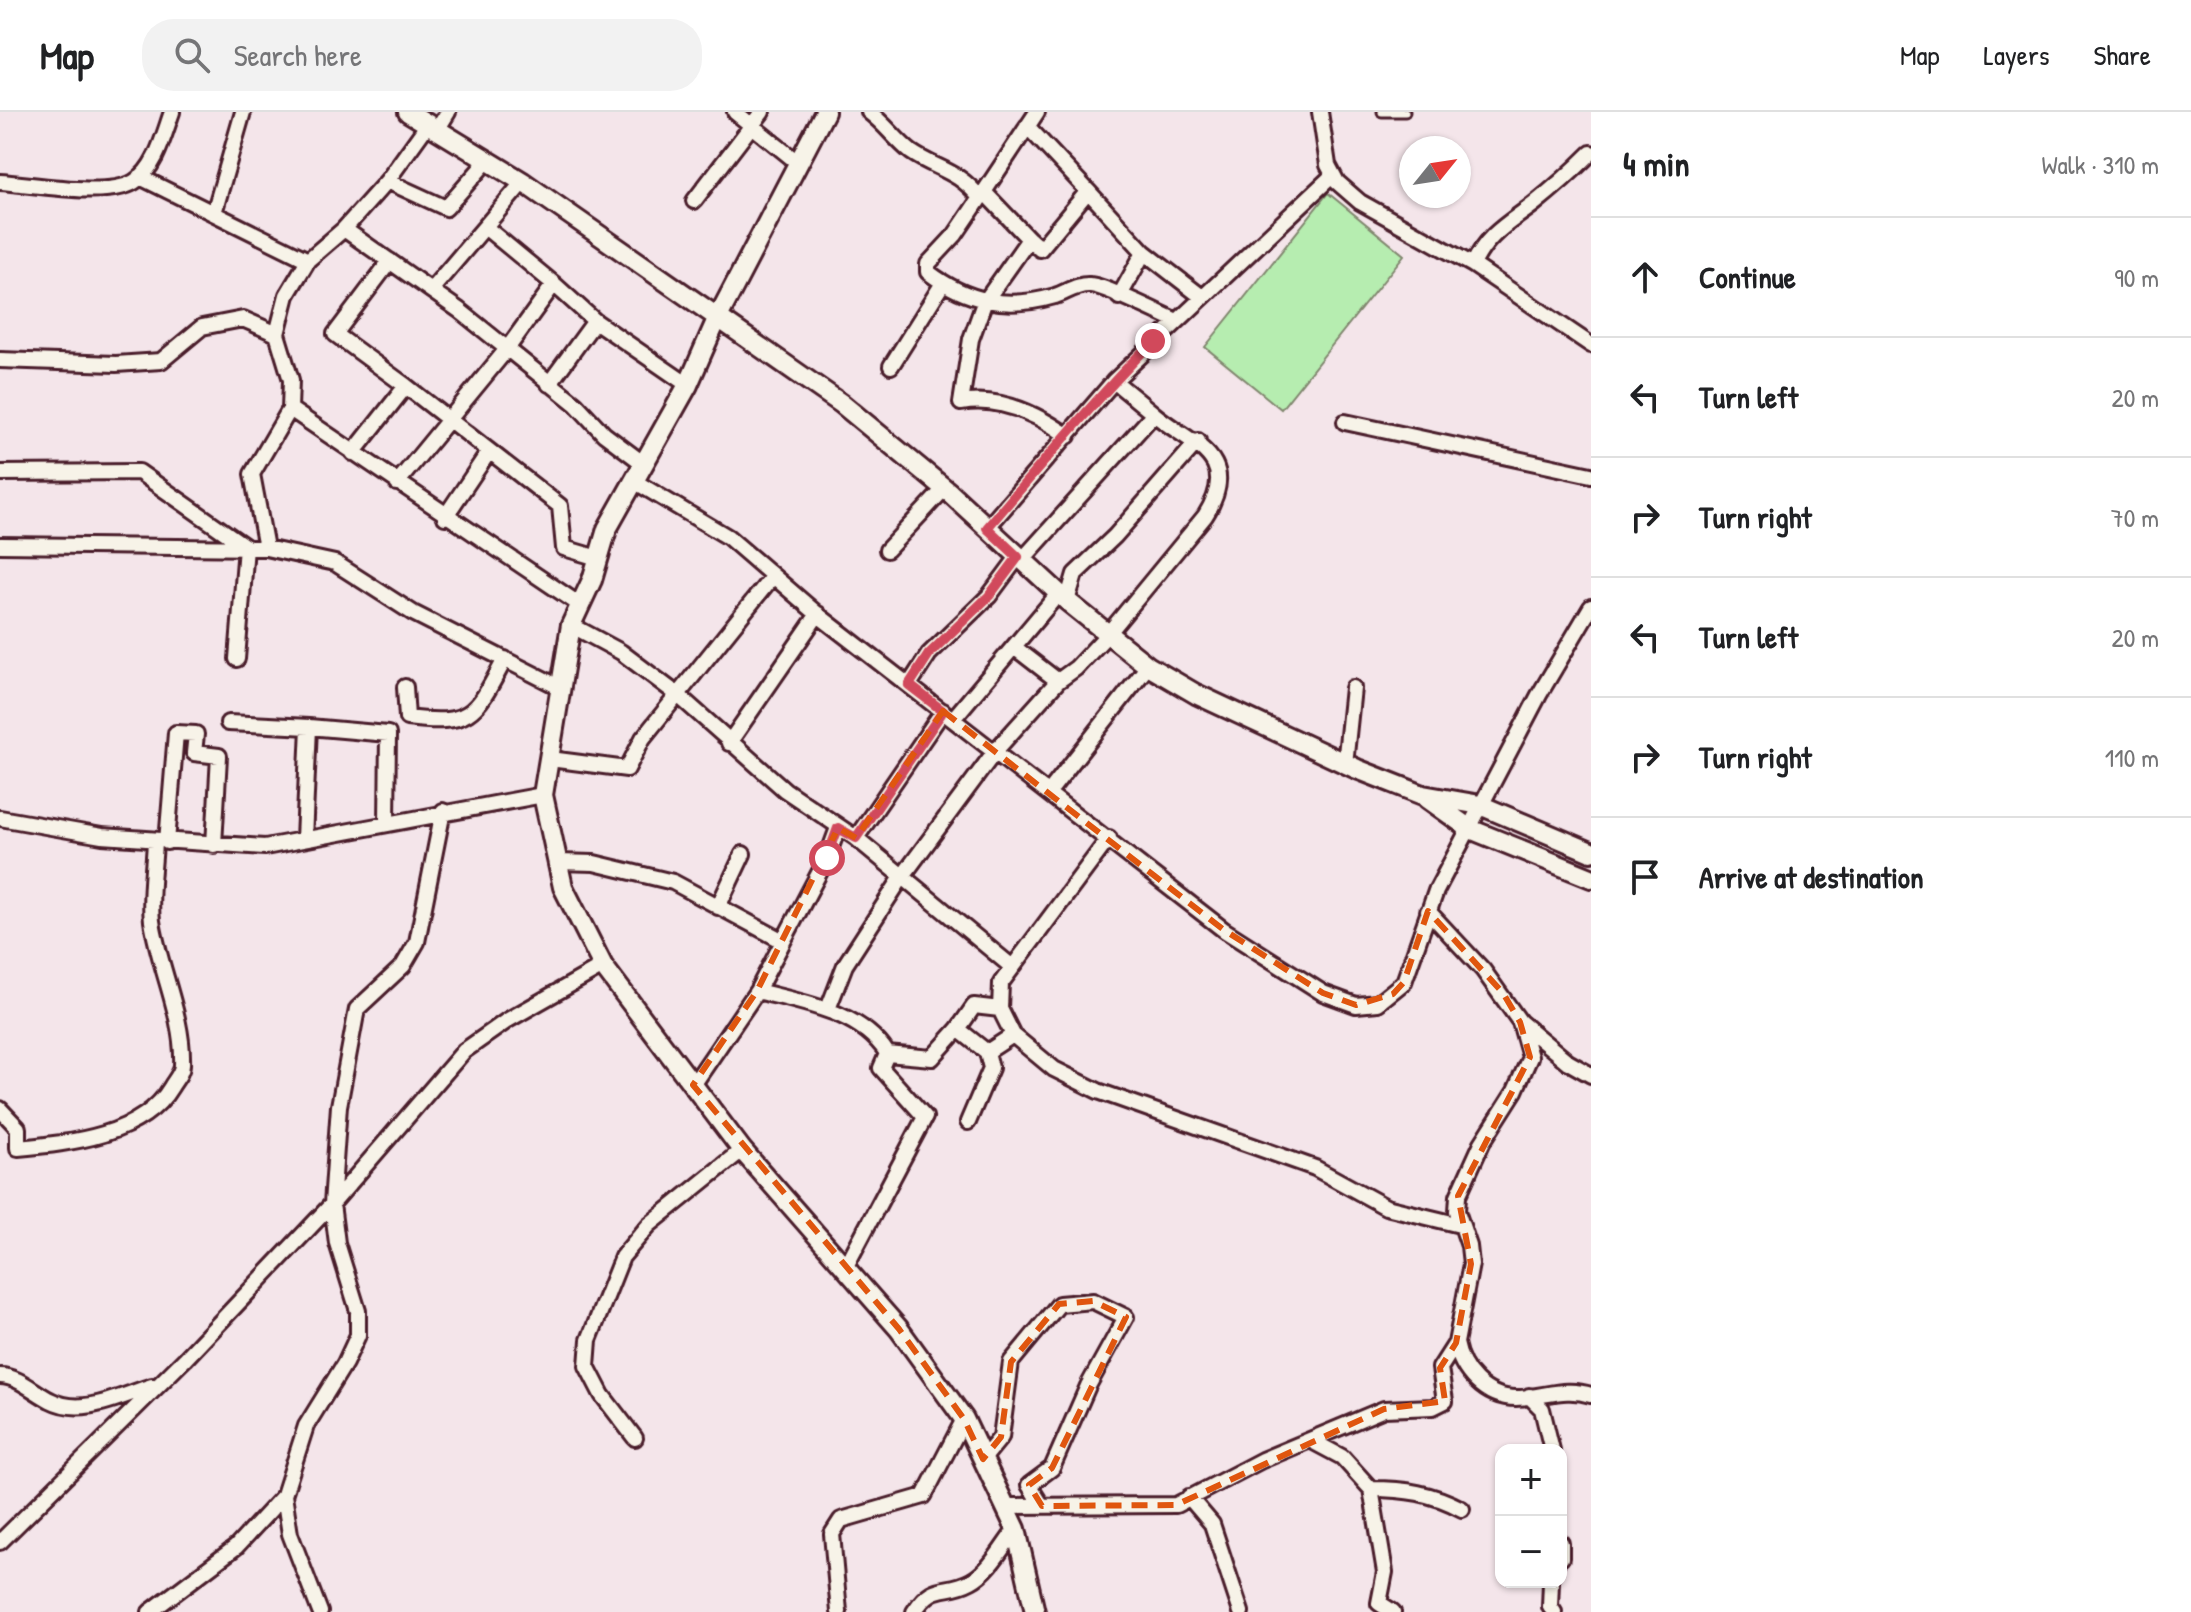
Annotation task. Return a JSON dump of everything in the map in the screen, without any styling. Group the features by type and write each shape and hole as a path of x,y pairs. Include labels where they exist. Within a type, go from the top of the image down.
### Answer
{"street":[{"path":"0,182 108,189 134,182 157,151 172,112"},
{"path":"214,213 243,112"},
{"path":"408,112 523,182 842,404 944,489 1062,598 1148,666 1196,694 1345,764 1423,795 1480,805 1591,852"},
{"path":"266,548 252,474 290,409 291,380 277,334 287,295 308,260 344,229 448,112"},
{"path":"735,112 797,162"},
{"path":"694,201 749,124 762,112"},
{"path":"825,112 717,319 688,385 607,529 571,625 543,795 563,887 603,966 742,1150 899,1329 964,1419 1016,1529 1035,1612"},
{"path":"869,112 913,153 952,173 982,195 1040,249 1088,191"},
{"path":"1037,112 955,235 928,264 928,272 984,303 1040,300 1090,285 1175,320"},
{"path":"1320,112 1328,165 1333,175 1360,202 1473,265 1591,345"},
{"path":"1027,126 1144,252 1202,297"},
{"path":"1473,265 1482,245 1497,229 1561,183 1591,153"},
{"path":"387,181 446,208 488,160"},
{"path":"987,528 1114,381 1175,320 1333,175"},
{"path":"140,177 308,260"},
{"path":"431,290 523,182"},
{"path":"485,227 595,321 688,385"},
{"path":"344,229 431,290 507,349 576,404 604,434 644,464"},
{"path":"1029,239 984,303 971,339 961,403 986,398 1049,422 1068,436"},
{"path":"1119,297 1144,252"},
{"path":"390,261 335,334 560,506 564,548 598,558"},
{"path":"891,366 943,283"},
{"path":"397,483 507,349 554,284"},
{"path":"0,360 116,364 161,361 202,327 243,319 277,334"},
{"path":"549,384 595,321"},
{"path":"828,1009 845,965 902,877 996,750 1058,681 1076,668 1107,635 1215,500 1215,463 1198,441 1185,437 1114,381"},
{"path":"353,453 406,386"},
{"path":"290,409 445,517 580,605"},
{"path":"909,685 929,654 989,596 1154,414"},
{"path":"1345,422 1591,475"},
{"path":"856,838 948,715 1062,598 1075,574 1115,536 1198,441"},
{"path":"445,517 488,453"},
{"path":"0,473 139,472 246,547"},
{"path":"634,481 728,537 818,614 1224,930 1323,993 1356,1005 1378,1003 1404,982 1428,911 1480,805 1591,607"},
{"path":"887,550 944,489"},
{"path":"0,545 266,548 335,563 413,613 559,687"},
{"path":"237,659 246,547"},
{"path":"550,759 627,769 643,738 773,576"},
{"path":"729,743 818,614"},
{"path":"571,625 621,652 678,695 785,790 856,838 1011,966"},
{"path":"1014,647 1058,681"},
{"path":"405,687 407,718 449,723 481,704 505,659"},
{"path":"1049,792 1148,666"},
{"path":"1345,764 1353,688"},
{"path":"228,723 388,734 387,823"},
{"path":"304,839 309,727"},
{"path":"0,1109 18,1128 18,1148 83,1140 143,1120 165,1098 182,1068 178,1027 159,961 152,917 176,733 196,734 194,753 219,756 214,845"},
{"path":"0,818 102,836 265,847 443,811 543,795"},
{"path":"1423,795 1470,829 1591,878"},
{"path":"150,1612 236,1547 284,1495 306,1426 345,1363 358,1335 358,1311 337,1243 332,1204 339,1106 357,1009 403,966 417,942 443,811"},
{"path":"693,1085 757,991 827,858 838,828"},
{"path":"1109,838 1001,983 1000,1009 1013,1035 1054,1069 1098,1091 1315,1168 1386,1207 1460,1225"},
{"path":"718,907 743,854"},
{"path":"558,862 594,863 673,882 783,941"},
{"path":"1428,911 1483,970 1520,1022 1568,1062 1591,1075"},
{"path":"0,1542 332,1204 464,1051 508,1020 603,966"},
{"path":"757,991 828,1009 876,1036 887,1053"},
{"path":"887,1053 932,1058 974,1006 1000,1009"},
{"path":"1520,1022 1530,1057 1515,1091 1482,1143 1458,1196 1460,1225 1469,1246 1471,1264 1456,1343 1459,1360 1492,1393 1516,1398 1562,1390 1591,1395"},
{"path":"958,1029 987,1052 991,1068 968,1122"},
{"path":"987,1052 1013,1035"},
{"path":"845,1268 925,1117 881,1068 887,1053"},
{"path":"635,1438 602,1395 587,1366 594,1326 622,1257 649,1225 742,1150"},
{"path":"983,1459 1001,1437 1011,1362 1059,1304 1093,1301 1126,1317 1088,1386 1052,1468 1029,1485 1042,1506"},
{"path":"1005,1506 1176,1505 1262,1460 1384,1409 1433,1407 1445,1401 1440,1368 1456,1343"},
{"path":"0,1376 9,1376 52,1402 72,1408 156,1385"},
{"path":"1529,1396 1542,1409 1551,1444"},
{"path":"839,1612 832,1534 841,1520 924,1496 964,1419"},
{"path":"1312,1441 1342,1457 1371,1489 1385,1572 1379,1603 1393,1612"},
{"path":"1371,1489 1403,1489 1438,1496 1462,1509"},
{"path":"284,1495 290,1534 320,1612"},
{"path":"1189,1497 1212,1524 1241,1612"},
{"path":"914,1612 935,1588 970,1582 985,1570 1016,1529"},
{"path":"1551,1588 1550,1607 1554,1612"}],"lane":[{"path":"1382,112 1405,112"}],"highlighted area":[{"path":"943,711 1224,930 1323,993 1356,1005 1393,994 1404,982 1428,911 1503,993 1520,1022 1530,1057 1458,1196 1471,1264 1456,1343 1440,1368 1445,1401 1384,1409 1176,1505 1042,1506 1029,1485 1052,1468 1126,1317 1093,1301 1059,1304 1011,1362 1001,1437 983,1459 964,1419 899,1329 693,1085 757,991 838,828 856,838"}],"green space":[{"path":"1328,193 1404,255 1281,409 1205,347"}],"route":[{"path":"827,858 838,828 856,838 943,711 909,685 929,654 945,643 989,596 1018,557 987,528 1072,432 1086,410 1153,341"}]}
